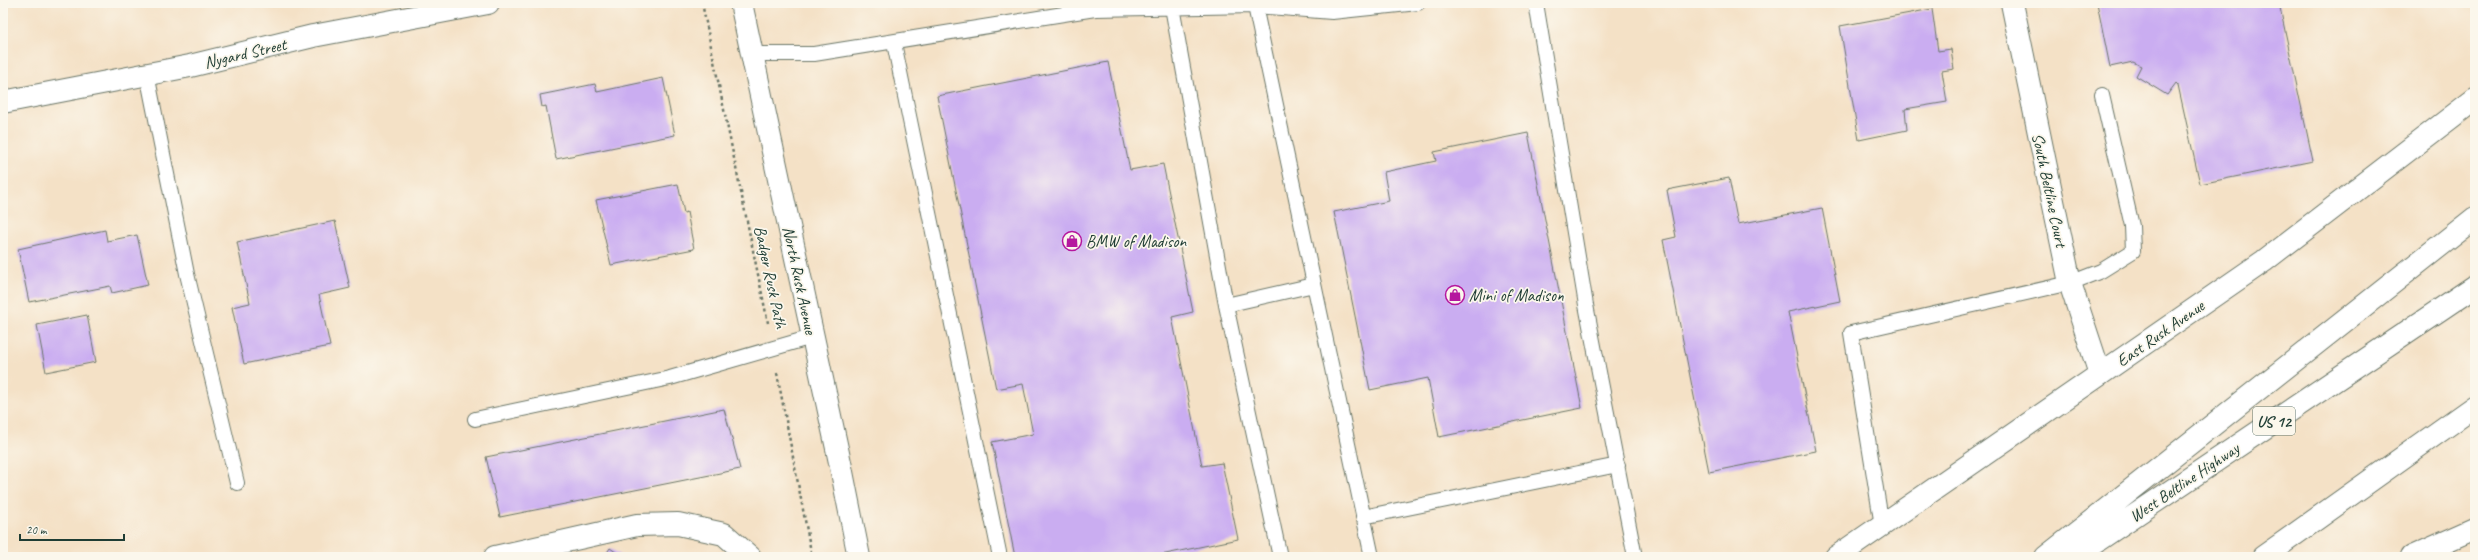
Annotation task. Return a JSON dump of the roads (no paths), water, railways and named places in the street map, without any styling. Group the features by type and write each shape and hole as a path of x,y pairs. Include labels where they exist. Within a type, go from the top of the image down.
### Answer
{"main road":[{"name":"Nygard Street","path":"3,102 147,74 313,36 488,3"},
{"name":"North Rusk Avenue","path":"741,3 859,557"},
{"name":"South Beltline Court","path":"2012,3 2070,283 2100,374"},
{"name":"East Rusk Avenue","path":"1836,557 2264,261 2475,98"},
{"path":"2046,557 2475,218"},
{"name":"West Beltline Highway","path":"2073,557 2475,286"},
{"path":"2263,557 2475,406"},
{"path":"495,557 637,525 678,524 724,534 750,557"},
{"path":"2412,557 2475,529"}],"lane":[{"path":"751,54 814,54 1096,8 1255,6 1332,12 1418,3"},
{"path":"1536,3 1586,305 1635,557"},
{"path":"1255,6 1372,557"},
{"path":"1172,7 1226,305 1280,557"},
{"path":"894,42 1000,557"},
{"path":"147,74 187,274 237,483"},
{"path":"1882,526 1851,332 2070,283 2101,271 2133,251 2132,226 2102,95"},
{"path":"1226,305 1314,285"},
{"path":"475,420 670,378 812,337"},
{"path":"1364,518 1618,465"}],"place":[{"name":"BMW of Madison","path":"1072,241"},
{"name":"Mini of Madison","path":"1455,295"}]}
